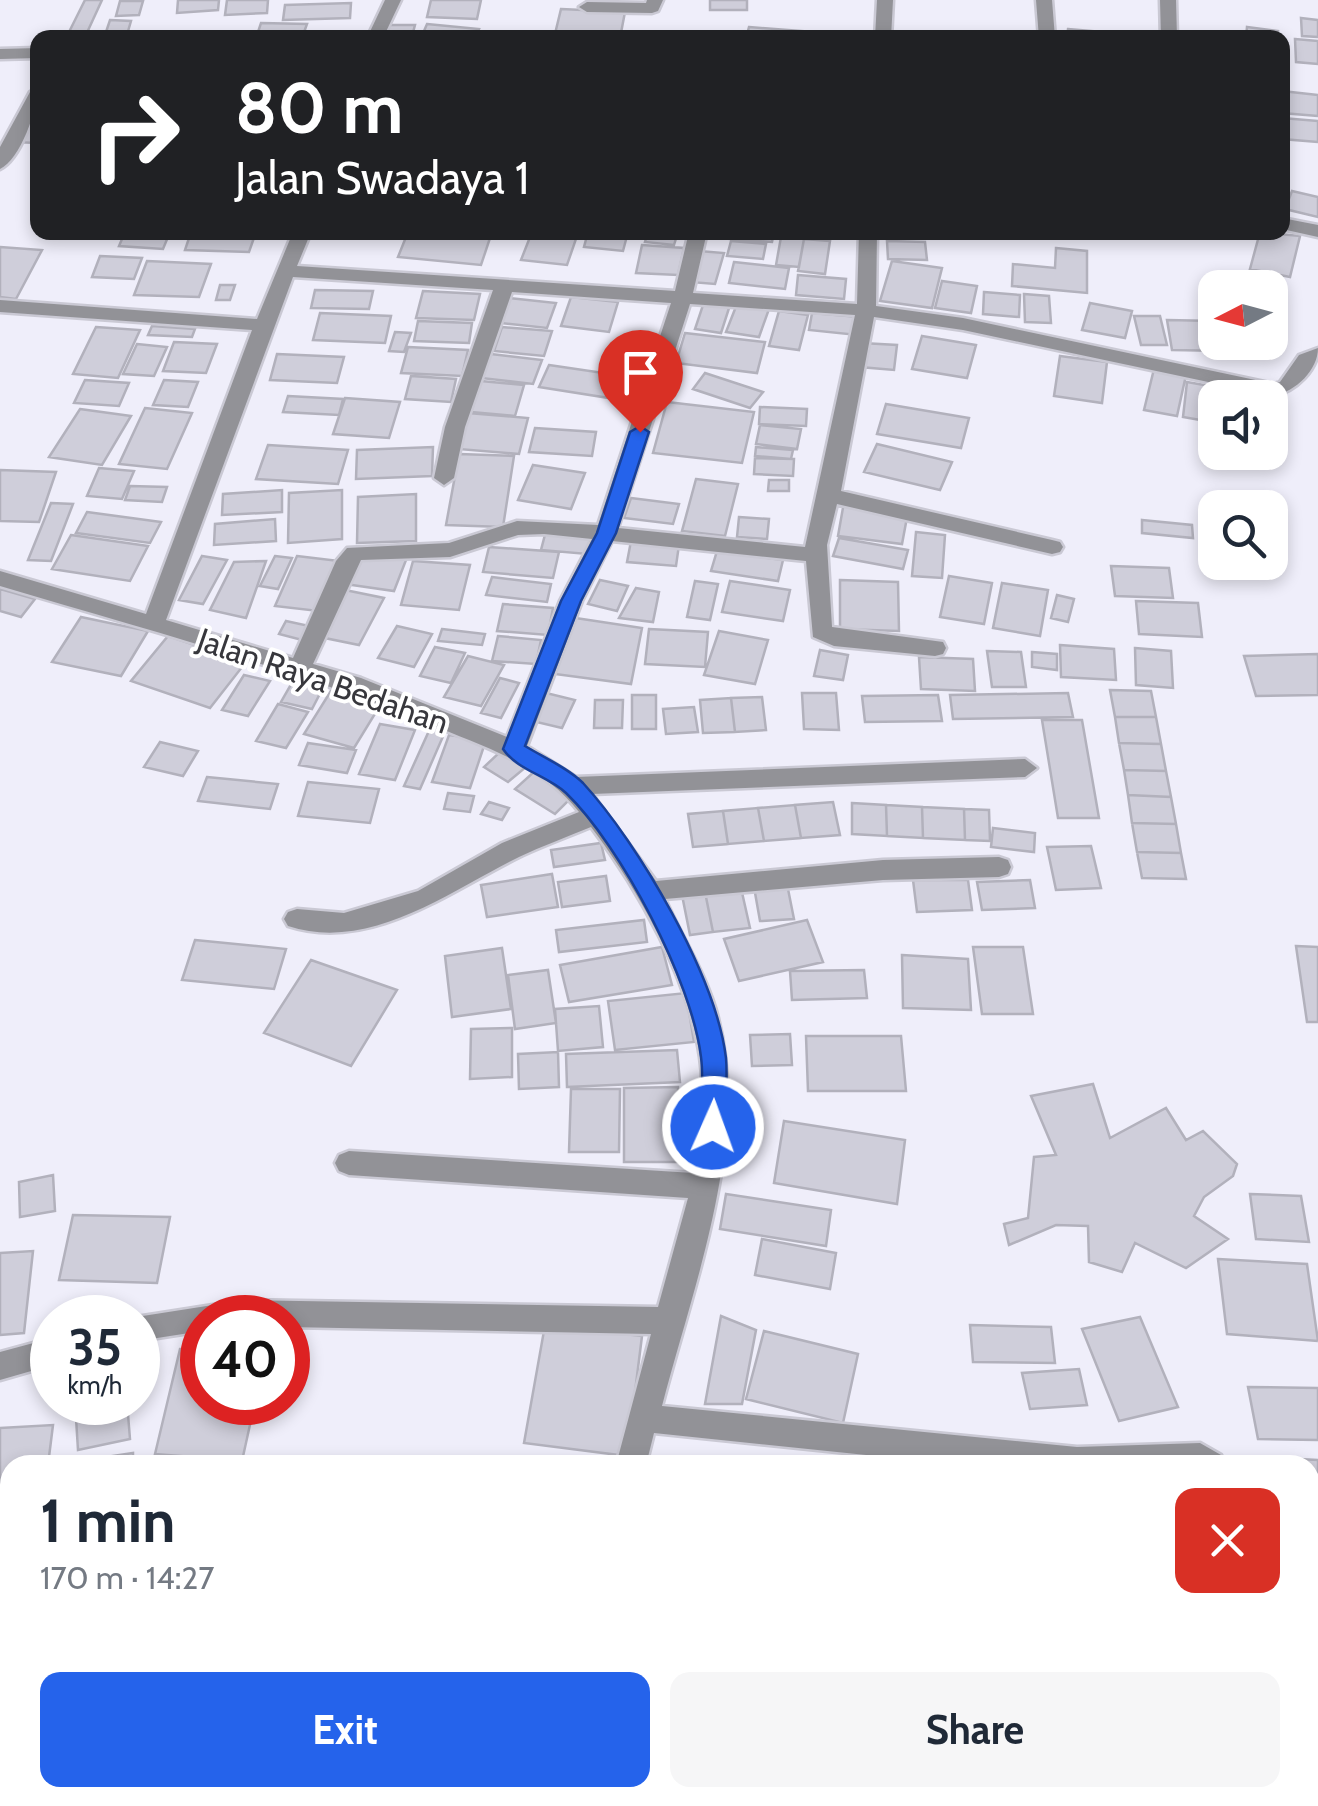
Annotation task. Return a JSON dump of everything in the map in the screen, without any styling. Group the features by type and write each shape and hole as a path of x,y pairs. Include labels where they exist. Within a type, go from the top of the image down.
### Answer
{"street":[{"path":"379,30 393,0"},
{"path":"587,7 652,8 655,0"},
{"path":"883,30 885,0"},
{"path":"1044,0 1046,30"},
{"path":"1168,0 1169,30"},
{"path":"0,54 30,53"},
{"path":"0,164 30,107"},
{"path":"1290,225 1318,231"},
{"path":"153,624 299,240"},
{"path":"514,749 571,601 606,533 684,296 696,240"},
{"path":"868,240 866,310 815,555 821,632 825,636 936,648"},
{"path":"289,271 866,310 963,324 1274,390 1287,388 1306,359 1318,354"},
{"path":"444,478 455,426 506,284"},
{"path":"0,306 264,325"},
{"path":"829,495 1052,547"},
{"path":"299,669 347,561 355,554 450,550 517,528 573,528 815,555"},
{"name":"Jalan Raya Bedahan","path":"0,578 353,684 514,749 572,786 597,815 649,891 704,1014 714,1060 715,1103 705,1185 634,1455"},
{"path":"572,786 1024,768"},
{"path":"297,920 344,923 426,898 511,850 597,815"},
{"path":"649,891 883,870 1000,867"},
{"path":"349,1163 569,1176 663,1186 705,1185"},
{"path":"310,1314 669,1321"},
{"path":"0,1366 30,1360"},
{"path":"643,1418 1008,1455"}],"building":[{"path":"85,0 102,0 88,30 70,30"},
{"path":"178,0 219,0 218,10 177,13"},
{"path":"227,0 268,0 267,13 225,15"},
{"path":"431,0 481,0 477,19 427,17"},
{"path":"710,0 747,0 747,10 710,10"},
{"path":"120,1 143,1 139,15 116,16"},
{"path":"351,3 350,18 283,20 285,5"},
{"path":"561,9 625,12 622,30 556,30"},
{"path":"1301,18 1318,20 1318,37 1302,36"},
{"path":"110,20 131,21 128,30 107,30"},
{"path":"261,23 307,24 305,30 259,30"},
{"path":"427,24 479,29 479,30 424,30"},
{"path":"389,25 415,25 414,30 388,30"},
{"path":"1295,39 1318,41 1318,64 1296,62"},
{"path":"1290,92 1318,95 1318,116 1290,114"},
{"path":"26,117 30,117 30,143 13,142"},
{"path":"1290,119 1318,121 1318,142 1290,140"},
{"path":"1292,191 1318,197 1318,217 1290,210"},
{"path":"1290,235 1300,236 1290,277 1288,270 1250,269 1258,240 1290,240"},
{"path":"122,240 167,240 163,249 119,246"},
{"path":"188,240 253,240 249,252 185,250"},
{"path":"405,240 489,240 481,265 398,257"},
{"path":"529,240 576,240 567,265 521,260"},
{"path":"586,240 626,240 623,251 584,247"},
{"path":"646,240 676,240 674,245"},
{"path":"780,240 804,240 799,267 776,265"},
{"path":"804,240 830,241 825,274 798,271"},
{"path":"731,241 766,244 763,259 727,256"},
{"path":"887,241 925,242 927,260 888,259"},
{"path":"642,245 684,248 678,275 636,273"},
{"path":"0,247 42,250 16,299 0,297"},
{"path":"1056,248 1087,251 1087,293 1012,286 1013,264 1055,268"},
{"path":"699,251 724,253 715,284 690,282"},
{"path":"100,256 142,258 134,279 92,277"},
{"path":"147,261 211,264 199,297 134,295"},
{"path":"892,261 942,268 932,308 880,301"},
{"path":"734,262 789,268 785,289 729,283"},
{"path":"798,275 846,279 844,299 796,295"},
{"path":"942,281 977,286 971,313 935,308"},
{"path":"220,285 235,285 230,300 216,300"},
{"path":"315,290 373,291 369,309 311,308"},
{"path":"423,291 480,294 474,320 416,318"},
{"path":"984,292 1020,295 1019,317 983,314"},
{"path":"1024,294 1049,296 1051,323 1025,322"},
{"path":"571,297 618,302 609,332 561,326"},
{"path":"509,298 556,303 547,328 500,323"},
{"path":"704,302 730,305 721,333 695,329"},
{"path":"1090,303 1132,311 1125,338 1082,330"},
{"path":"737,304 769,309 759,337 726,332"},
{"path":"779,311 808,315 799,350 769,346"},
{"path":"320,313 391,316 385,343 313,340"},
{"path":"812,313 860,317 857,335 809,330"},
{"path":"1134,316 1160,316 1167,345 1141,345"},
{"path":"1167,320 1198,321 1198,350 1172,350"},
{"path":"418,321 472,323 469,343 414,341"},
{"path":"152,326 195,329 192,337 148,335"},
{"path":"96,327 140,330 118,378 73,374"},
{"path":"502,327 552,331 544,356 494,351"},
{"path":"395,332 411,333 404,352 389,351"},
{"path":"685,333 765,342 757,373 676,363"},
{"path":"922,336 976,345 967,378 912,369"},
{"path":"174,342 217,344 206,373 163,371"},
{"path":"862,343 897,345 894,370 860,367"},
{"path":"137,344 167,347 154,376 123,374"},
{"path":"408,347 468,350 462,376 401,373"},
{"path":"277,354 344,357 337,383 270,380"},
{"path":"491,354 542,360 533,384 481,378"},
{"path":"1060,356 1107,362 1102,403 1054,396"},
{"path":"549,365 617,375 609,398 539,387"},
{"path":"1154,369 1186,375 1177,416 1144,410"},
{"path":"705,373 763,392 750,408 693,389"},
{"path":"411,376 456,379 451,402 405,399"},
{"path":"85,380 129,383 119,406 74,403"},
{"path":"164,380 198,382 188,407 153,405"},
{"path":"481,381 524,385 515,416 471,412"},
{"path":"1187,382 1198,384 1198,420 1183,417"},
{"path":"288,396 343,399 339,415 283,412"},
{"path":"345,398 400,402 389,438 333,434"},
{"path":"667,402 754,412 742,463 653,453"},
{"path":"886,404 969,418 961,448 877,434"},
{"path":"760,407 807,409 806,426 759,424"},
{"path":"145,408 192,413 167,469 119,464"},
{"path":"80,409 131,416 102,465 49,457"},
{"path":"468,413 528,418 519,454 458,449"},
{"path":"760,425 801,429 797,449 756,444"},
{"path":"535,428 596,432 592,456 529,452"},
{"path":"877,444 952,462 940,490 864,472"},
{"path":"268,445 348,450 338,484 256,479"},
{"path":"433,447 432,476 356,479 357,450"},
{"path":"756,447 793,450 791,459 755,456"},
{"path":"459,454 514,456 503,527 446,525"},
{"path":"755,458 794,459 793,476 754,474"},
{"path":"533,465 585,473 571,509 518,500"},
{"path":"99,468 134,471 122,499 87,496"},
{"path":"0,470 56,472 39,522 0,521"},
{"path":"696,479 738,484 725,536 682,531"},
{"path":"769,480 789,480 789,491 768,491"},
{"path":"130,486 167,487 162,502 125,500"},
{"path":"282,490 282,512 222,515 223,494"},
{"path":"342,490 342,539 288,543 289,493"},
{"path":"416,494 416,541 357,543 358,497"},
{"path":"631,498 679,504 673,524 624,518"},
{"path":"844,502 908,512 902,544 838,536"},
{"path":"51,503 73,504 51,561 28,560"},
{"path":"87,512 161,522 150,543 76,533"},
{"path":"739,517 769,519 767,539 737,537"},
{"path":"275,519 276,541 214,545 215,524"},
{"path":"1142,520 1192,525 1193,538 1142,533"},
{"path":"547,527 593,531 587,554 541,550"},
{"path":"916,532 945,535 942,578 912,576"},
{"path":"71,535 148,546 130,581 52,569"},
{"path":"839,538 908,550 903,569 833,556"},
{"path":"631,541 679,545 676,566 627,562"},
{"path":"489,547 559,552 553,578 483,572"},
{"path":"717,551 783,560 778,581 711,571"},
{"path":"357,553 406,560 394,591 345,584"},
{"path":"202,556 227,560 203,604 179,600"},
{"path":"275,556 292,558 278,589 260,586"},
{"path":"297,556 339,561 318,611 275,606"},
{"path":"266,561 246,618 210,610 234,562"},
{"path":"413,561 470,565 459,610 401,605"},
{"path":"1111,566 1169,568 1173,598 1115,596"},
{"path":"949,576 992,583 984,624 940,617"},
{"path":"492,577 551,584 547,602 486,595"},
{"path":"600,580 628,586 617,611 588,604"},
{"path":"840,580 898,582 899,631 840,629"},
{"path":"695,581 718,584 710,620 687,617"},
{"path":"730,581 790,590 783,621 722,612"},
{"path":"1002,583 1048,590 1040,636 993,628"},
{"path":"636,588 659,592 653,622 619,618"},
{"path":"0,589 35,599 21,617 0,611"},
{"path":"345,590 384,598 359,645 320,637"},
{"path":"1057,595 1074,599 1068,622 1051,618"},
{"path":"1136,601 1198,603 1202,637 1139,634"},
{"path":"503,604 553,608 548,635 497,631"},
{"path":"81,617 148,631 121,676 52,662"},
{"path":"569,617 642,628 631,684 555,674"},
{"path":"286,621 314,627 306,641 279,634"},
{"path":"397,626 432,634 414,667 378,658"},
{"path":"442,629 485,634 482,645 438,641"},
{"path":"649,629 708,632 705,667 645,664"},
{"path":"719,631 768,640 755,684 704,675"},
{"path":"168,636 246,662 210,708 131,681"},
{"path":"498,636 541,640 536,664 492,661"},
{"path":"1060,645 1114,649 1116,680 1061,677"},
{"path":"435,647 465,653 451,683 420,676"},
{"path":"1135,648 1171,651 1173,688 1136,685"},
{"path":"820,650 848,655 843,680 814,676"},
{"path":"987,651 1021,652 1026,687 992,687"},
{"path":"1032,652 1057,654 1057,670 1032,667"},
{"path":"1318,654 1318,695 1256,696 1244,656"},
{"path":"468,656 504,665 481,706 444,697"},
{"path":"919,657 973,659 975,691 921,689"},
{"path":"297,674 327,680 312,709 281,702"},
{"path":"244,675 270,681 248,716 222,710"},
{"path":"500,678 519,683 501,718 481,713"},
{"path":"334,686 384,699 354,748 304,734"},
{"path":"1110,690 1151,691 1156,717 1115,717"},
{"path":"542,692 575,700 562,728 528,720"},
{"path":"802,693 836,693 839,730 804,729"},
{"path":"1068,693 1073,717 953,719 950,695"},
{"path":"632,695 656,695 656,729 632,729"},
{"path":"938,695 942,721 865,722 862,696"},
{"path":"762,697 766,730 735,732 731,698"},
{"path":"731,698 735,732 703,733 700,700"},
{"path":"595,700 623,700 622,728 594,728"},
{"path":"278,704 308,712 286,748 256,741"},
{"path":"694,707 698,732 666,734 663,709"},
{"path":"1115,717 1156,717 1161,744 1119,743"},
{"path":"1042,720 1082,720 1099,818 1058,818"},
{"path":"433,722 448,725 420,789 404,786"},
{"path":"380,724 415,730 395,780 359,774"},
{"path":"449,735 486,740 470,788 432,782"},
{"path":"160,742 198,751 183,776 144,767"},
{"path":"308,743 356,750 347,773 299,765"},
{"path":"1119,743 1161,744 1166,771 1124,770"},
{"path":"501,751 526,767 508,782 484,767"},
{"path":"536,770 575,794 555,814 515,789"},
{"path":"1124,770 1166,771 1171,797 1128,795"},
{"path":"207,777 278,784 270,809 198,801"},
{"path":"308,782 379,789 370,823 298,816"},
{"path":"448,793 474,796 470,812 444,809"},
{"path":"1128,795 1171,797 1176,824 1132,823"},
{"path":"489,802 509,808 502,820 481,814"},
{"path":"833,802 840,835 801,838 795,805"},
{"path":"852,803 886,805 887,836 852,834"},
{"path":"795,805 801,838 764,841 758,808"},
{"path":"886,805 922,807 923,838 887,836"},
{"path":"922,807 964,809 965,840 923,838"},
{"path":"758,808 764,841 728,844 723,811"},
{"path":"964,809 989,810 990,841 965,840"},
{"path":"723,811 728,844 693,847 688,814"},
{"path":"1132,823 1176,824 1181,853 1137,852"},
{"path":"993,828 1035,833 1034,852 991,847"},
{"path":"601,843 605,860 554,867 551,850"},
{"path":"1091,846 1101,888 1056,890 1047,847"},
{"path":"1137,852 1181,853 1186,879 1142,878"},
{"path":"552,874 558,907 487,917 481,885"},
{"path":"606,876 610,901 562,907 558,882"},
{"path":"913,880 968,880 972,910 917,912"},
{"path":"1030,880 1035,908 982,910 977,882"},
{"path":"787,884 794,919 760,921 754,887"},
{"path":"741,888 750,928 713,932 705,892"},
{"path":"705,892 713,932 690,935 682,895"},
{"path":"644,920 647,942 559,952 556,930"},
{"path":"807,920 823,962 739,981 724,939"},
{"path":"195,940 286,949 274,989 182,980"},
{"path":"1296,946 1318,947 1318,1022 1307,1022"},
{"path":"662,947 672,985 569,1002 560,965"},
{"path":"973,947 1023,947 1033,1014 982,1014"},
{"path":"502,948 511,1009 452,1017 445,956"},
{"path":"902,955 968,959 971,1010 903,1008"},
{"path":"311,960 397,990 351,1066 264,1033"},
{"path":"548,970 556,1023 515,1029 508,975"},
{"path":"864,970 867,998 792,1000 790,971"},
{"path":"686,993 694,1042 615,1050 608,1001"},
{"path":"599,1006 603,1047 558,1051 555,1009"},
{"path":"512,1028 512,1077 470,1079 471,1029"},
{"path":"790,1034 792,1065 752,1066 750,1035"},
{"path":"806,1036 901,1036 906,1091 808,1091"},
{"path":"677,1050 680,1082 567,1087 566,1054"},
{"path":"558,1052 559,1087 519,1089 518,1054"},
{"path":"1093,1084 1110,1138 1166,1108 1186,1140 1203,1131 1237,1164 1233,1176 1204,1197 1194,1216 1228,1239 1186,1268 1135,1243 1122,1272 1089,1262 1088,1226 1056,1225 1009,1245 1004,1224 1028,1218 1034,1157 1056,1155 1031,1096"},
{"path":"678,1087 679,1162 624,1162 624,1088"},
{"path":"571,1089 620,1089 619,1152 569,1152"},
{"path":"784,1121 905,1140 897,1204 774,1183"},
{"path":"53,1175 55,1211 20,1217 19,1182"},
{"path":"726,1194 831,1210 826,1246 720,1229"},
{"path":"1250,1194 1301,1196 1309,1242 1256,1239"},
{"path":"73,1215 170,1217 157,1283 59,1280"},
{"path":"762,1239 836,1253 830,1289 755,1275"},
{"path":"33,1251 24,1333 0,1335 0,1253"},
{"path":"1218,1259 1307,1264 1318,1341 1227,1334"},
{"path":"721,1316 756,1330 742,1404 705,1404"},
{"path":"1140,1317 1178,1407 1119,1421 1082,1329"},
{"path":"545,1325 642,1336 627,1455 524,1443"},
{"path":"970,1325 1051,1327 1055,1363 973,1362"},
{"path":"764,1331 858,1354 843,1423 746,1399"},
{"path":"180,1349 180,1425 250,1425 243,1455 155,1454"},
{"path":"1079,1369 1087,1405 1030,1409 1022,1373"},
{"path":"1248,1387 1318,1388 1318,1440 1258,1439"},
{"path":"53,1425 49,1455 0,1455 0,1428"},
{"path":"76,1425 129,1425 130,1439 78,1450"}],"route":[{"path":"640,432 606,533 571,601 514,749 572,786 628,856 649,891 704,1014 714,1060 713,1127"}]}
